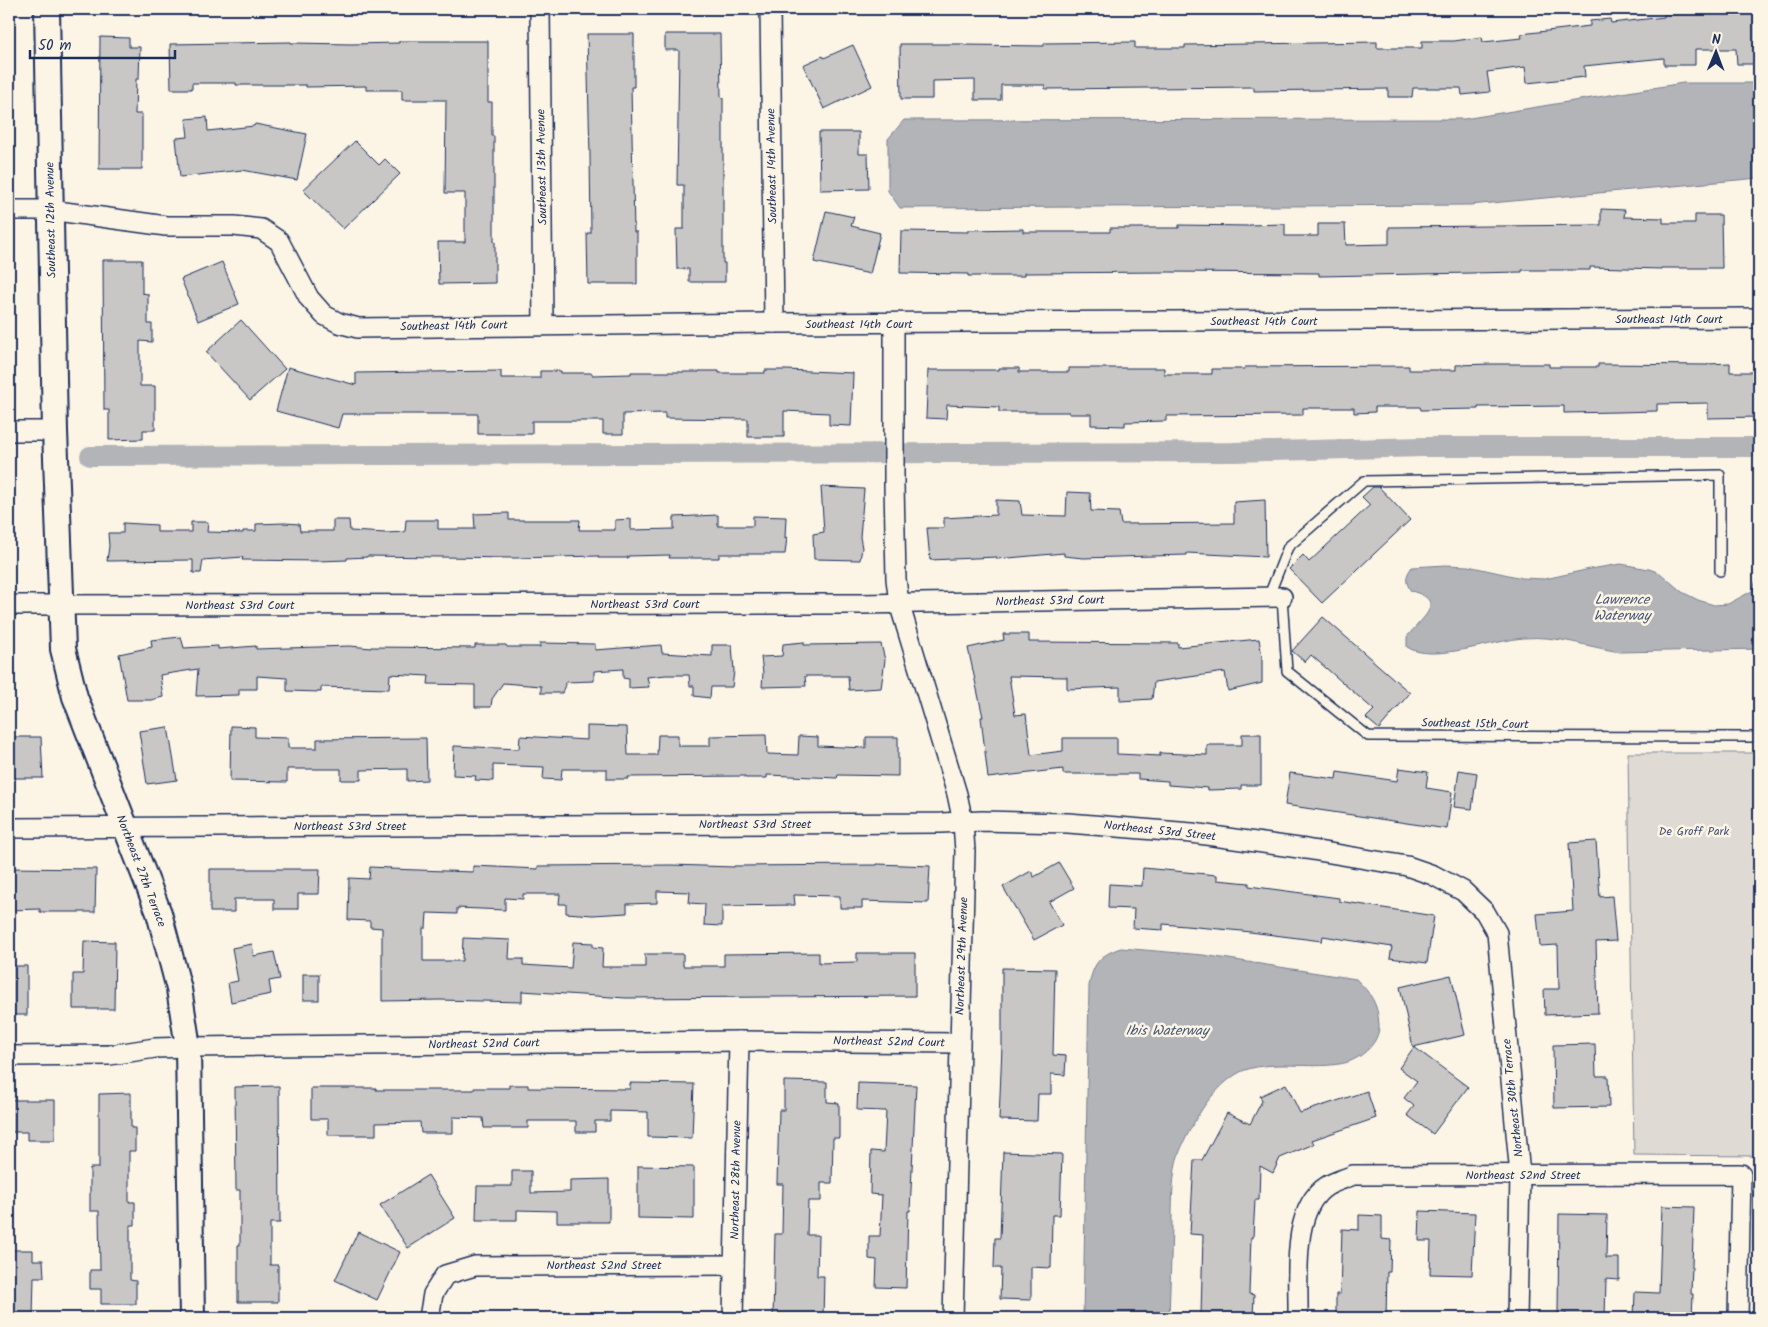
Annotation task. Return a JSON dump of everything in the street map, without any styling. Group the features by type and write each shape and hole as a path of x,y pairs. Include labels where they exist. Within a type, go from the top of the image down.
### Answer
{"street":[{"name":"Southeast 12th Avenue","path":"47,9 55,431"},
{"name":"Southeast 13th Avenue","path":"540,9 544,325"},
{"name":"Southeast 14th Avenue","path":"770,9 774,323"},
{"name":"Southeast 14th Court","path":"9,210 50,210 166,226 234,226 260,229 279,241 309,298 324,315 339,324 358,328 774,323 894,324 1759,318"},
{"path":"894,324 894,485 896,579 899,603"},
{"path":"9,431 55,431"},
{"name":"Northeast 27th Terrace","path":"55,431 63,649 75,697 158,913 179,989 188,1047 192,1318"},
{"name":"Northeast 53rd Court","path":"9,605 899,603 1275,598"},
{"name":"Northeast 29th Avenue","path":"899,603 957,794 963,822 965,851 953,1318"},
{"name":"Northeast 53rd Street","path":"9,828 1068,822 1192,833 1398,864 1434,875 1463,891 1485,912"},
{"name":"Northeast 30th Terrace","path":"1485,912 1497,933 1520,1175 1518,1318"},
{"name":"Northeast 52nd Court","path":"9,1056 110,1055 155,1048 188,1047 739,1041 959,1043"},
{"name":"Northeast 28th Avenue","path":"733,1318 739,1041"},
{"name":"Northeast 52nd Street","path":"1298,1318 1300,1240 1304,1216 1313,1200 1327,1186 1353,1175 1741,1174 1738,1318"},
{"name":"Northeast 52nd Street","path":"428,1318 433,1294 446,1275 475,1266 734,1265"}],"lane":[{"path":"1275,598 1288,547 1364,481 1720,475 1720,571"},
{"name":"Southeast 15th Court","path":"1275,598 1287,671 1368,736 1759,738"}],"green space":[{"name":"De Groff Park","path":"1628,753 1759,753 1759,1156 1634,1155"}],"water":[{"path":"1683,83 1759,83 1759,178 1470,205 900,208 888,191 888,139 904,120 1464,119"},
{"name":"Lawrence Waterway","path":"1621,564 1660,573 1682,592 1714,605 1728,604 1752,591 1759,573 1759,649 1620,652 1548,638 1524,638 1464,650 1432,653 1418,652 1407,647 1407,637 1424,618 1430,605 1429,600 1423,595 1411,591 1409,588 1407,576 1412,567 1468,566 1522,578 1545,579"},
{"name":"Ibis Waterway","path":"1121,948 1203,955 1356,979 1373,999 1378,1017 1379,1025 1376,1039 1366,1051 1353,1060 1339,1064 1315,1066 1280,1065 1245,1070 1227,1081 1207,1102 1196,1118 1176,1163 1173,1195 1169,1318 1083,1318 1089,986 1098,961 1107,954"}],"building":[{"path":"1759,12 1759,64 1737,64 1736,49 1695,49 1695,65 1664,65 1664,58 1584,66 1585,77 1527,83 1525,67 1487,72 1490,92 1462,95 1461,88 1413,88 1412,97 1388,97 1388,89 1254,91 1254,87 1045,89 1045,85 1001,85 1001,100 975,100 975,80 932,81 932,99 901,99 900,44 1044,46 1044,43 1135,42 1135,48 1185,48 1185,45 1377,42 1377,48 1422,48 1422,41 1454,41 1482,37 1483,42 1522,38 1521,34 1590,26 1590,21 1610,19 1611,23 1664,17 1664,14"},
{"path":"587,34 634,34 634,87 631,87 634,232 637,232 637,284 588,284 587,233 591,233"},
{"path":"665,34 720,34 721,98 723,98 723,263 725,263 725,282 689,282 689,269 677,269 676,229 684,229 684,185 677,185 679,50 665,50"},
{"path":"100,37 129,38 129,47 140,47 139,79 136,79 135,114 142,114 142,169 99,169"},
{"path":"399,41 488,41 488,102 492,102 492,136 494,136 495,283 439,284 438,242 465,242 465,193 445,193 446,100 402,100 402,90 366,90 366,86 306,87 306,85 192,83 192,89 171,89 170,44 291,42 351,44 399,43"},
{"path":"853,45 872,86 824,109 803,65"},
{"path":"207,117 208,131 254,126 255,124 307,134 297,180 242,170 180,177 176,138 188,137 186,119"},
{"path":"819,132 859,132 859,154 868,154 869,189 820,190"},
{"path":"355,141 379,165 385,159 400,174 343,229 303,190"},
{"path":"1601,209 1625,210 1624,217 1663,218 1663,223 1695,223 1695,215 1721,215 1722,268 1590,267 1590,270 1522,270 1522,272 1319,276 1319,273 1024,273 1024,276 968,276 968,274 900,273 901,231 968,232 968,230 1023,229 1023,232 1110,232 1110,228 1179,228 1179,225 1249,226 1285,224 1285,236 1318,236 1318,224 1345,224 1346,245 1389,244 1389,227 1601,225"},
{"path":"826,211 854,217 851,226 880,233 870,274 814,262"},
{"path":"103,260 142,260 142,293 148,294 148,324 152,324 152,342 140,341 140,386 155,386 155,430 143,430 143,439 109,440 109,410 104,410"},
{"path":"222,262 239,304 198,321 181,279"},
{"path":"241,320 285,369 250,400 206,352"},
{"path":"1730,363 1730,372 1759,372 1759,417 1708,418 1708,403 1657,404 1657,411 1564,413 1564,406 1421,410 1420,407 1375,407 1375,412 1354,413 1354,408 1303,408 1303,415 1166,416 1166,421 1125,422 1125,426 1091,425 1091,414 1069,414 1069,412 999,412 999,407 947,405 946,419 926,418 928,370 999,370 999,368 1019,368 1019,372 1069,372 1069,368 1164,368 1164,374 1212,374 1212,369 1245,369 1245,367 1409,366 1409,370 1456,370 1456,365 1492,364 1549,364 1549,367 1598,367 1598,364 1708,365"},
{"path":"288,367 356,385 356,373 501,371 501,378 540,378 540,371 592,373 592,375 631,374 631,372 699,371 765,373 765,370 853,373 851,426 829,425 829,413 784,411 784,437 748,437 748,419 665,418 665,413 623,414 623,434 603,434 603,421 532,421 532,434 478,434 478,414 342,414 338,428 276,411"},
{"path":"821,487 864,489 860,560 814,559 813,534 824,532"},
{"path":"1373,487 1379,487 1410,520 1322,603 1289,569 1303,555 1309,562 1370,505 1362,497"},
{"path":"1067,492 1090,493 1091,511 1119,512 1121,524 1234,523 1234,502 1265,500 1266,557 1187,553 1187,555 1083,558 1064,556 1064,553 997,559 997,557 930,560 927,528 944,528 944,518 996,515 996,500 1020,501 1022,515 1066,516"},
{"path":"509,513 509,520 580,520 579,530 615,530 615,520 631,519 631,530 674,529 674,517 718,515 718,526 753,526 753,516 786,517 785,538 787,537 785,554 719,554 719,558 669,558 670,555 628,556 628,558 598,558 598,556 515,558 367,556 347,558 347,560 318,561 242,560 243,557 203,560 201,573 193,573 193,560 107,561 108,533 123,533 123,523 157,525 157,532 191,532 191,522 208,522 207,532 243,533 243,531 256,531 256,524 285,523 299,524 300,531 333,531 333,520 349,520 350,531 386,533 405,532 406,520 438,520 438,529 475,529 474,514"},
{"path":"1323,617 1410,693 1379,729 1366,718 1374,710 1311,655 1305,662 1292,651"},
{"path":"1003,634 1029,634 1029,642 1178,643 1178,647 1259,639 1262,657 1262,683 1228,691 1225,672 1154,682 1152,699 1120,701 1120,687 1067,689 1067,677 1009,676 1015,715 1026,714 1031,755 1063,751 1063,738 1117,738 1117,754 1160,756 1160,753 1207,755 1207,745 1242,745 1242,734 1261,734 1261,785 1241,785 1241,789 1208,790 1208,788 1168,785 1168,781 1138,779 1138,774 1063,774 1063,769 988,778 981,717 983,717 968,648 1004,640"},
{"path":"181,637 184,648 218,646 218,649 256,646 256,649 350,646 371,648 475,648 475,645 540,647 540,643 595,644 595,650 661,645 662,653 712,656 712,645 732,645 734,671 732,687 711,687 710,698 694,696 694,686 690,686 689,675 647,677 649,687 629,688 629,679 623,678 623,669 594,671 594,681 566,682 562,693 541,693 541,686 503,683 492,699 491,707 475,707 475,685 428,684 429,676 390,674 389,689 321,687 321,692 287,691 287,678 257,676 257,689 239,689 239,695 196,696 198,669 160,675 163,697 151,700 127,700 119,654 152,647 151,640"},
{"path":"804,642 804,645 881,644 885,660 881,688 849,690 848,676 805,676 806,686 762,687 761,657 782,656 783,644"},
{"path":"231,726 255,727 255,737 288,738 288,748 317,748 317,739 426,738 427,780 407,781 407,769 361,770 361,780 341,780 341,769 287,769 287,782 230,781"},
{"path":"587,726 627,727 628,755 657,755 658,735 678,735 678,746 710,746 710,736 766,735 767,754 798,755 799,736 818,737 818,746 866,748 866,737 898,737 898,776 838,775 837,778 767,775 767,778 745,778 745,776 628,777 628,779 607,779 607,769 562,769 561,780 543,779 544,767 493,765 493,781 475,780 476,776 453,775 454,746 519,749 520,736 587,740"},
{"path":"168,727 177,780 147,784 139,731"},
{"path":"9,737 41,737 43,778 9,778"},
{"path":"1399,768 1428,772 1426,788 1452,792 1447,829 1285,805 1290,773 1336,779 1337,772 1397,781"},
{"path":"1459,770 1477,773 1472,809 1454,807"},
{"path":"1596,841 1600,897 1612,896 1616,941 1596,942 1598,1013 1545,1015 1544,989 1559,989 1558,945 1540,946 1537,914 1573,911 1569,843"},
{"path":"1059,863 1074,888 1049,902 1062,925 1034,940 1003,887 1031,871 1034,877"},
{"path":"877,864 930,866 928,903 862,901 862,908 840,908 840,896 794,895 795,905 722,906 722,926 704,925 705,904 689,903 690,892 657,891 657,903 627,904 627,913 593,915 566,913 566,904 559,904 560,894 523,894 523,899 505,898 505,910 457,908 457,914 427,913 426,928 423,928 423,961 462,961 463,938 510,940 509,959 523,959 523,965 571,968 573,942 593,943 593,947 603,948 602,967 645,967 645,954 683,954 683,966 724,966 724,954 819,953 819,963 857,962 857,953 915,953 915,996 626,998 522,991 522,1002 382,1001 382,928 370,927 370,921 348,920 349,878 369,879 370,867 473,872 473,866 538,869 538,866 671,865 734,867"},
{"path":"9,868 96,869 95,912 40,912 40,909 9,910"},
{"path":"1143,868 1217,875 1217,880 1249,883 1249,886 1339,898 1339,901 1434,916 1427,963 1390,958 1392,947 1323,936 1322,941 1163,924 1163,930 1133,928 1134,909 1108,908 1109,884 1142,886"},
{"path":"210,869 320,869 319,894 298,894 298,909 274,909 274,899 234,899 234,912 210,912"},
{"path":"84,941 115,942 114,1009 73,1009 73,974 83,974"},
{"path":"252,944 254,956 274,952 280,979 269,981 271,994 231,1002 228,983 238,981 232,948"},
{"path":"9,966 27,966 27,1015 9,1015"},
{"path":"1002,968 1055,969 1053,1055 1066,1056 1065,1075 1051,1074 1051,1094 1038,1094 1037,1121 999,1120 1002,1046"},
{"path":"303,974 319,974 319,1000 303,1000"},
{"path":"1451,975 1465,1035 1413,1047 1400,987"},
{"path":"1595,1044 1596,1076 1608,1076 1609,1107 1554,1108 1553,1045"},
{"path":"1414,1047 1468,1087 1433,1134 1407,1115 1414,1106 1404,1098 1417,1081 1399,1068"},
{"path":"784,1081 827,1082 827,1102 839,1103 839,1138 833,1138 832,1183 821,1183 821,1201 808,1201 807,1235 818,1235 817,1276 824,1276 823,1318 773,1318 775,1234 782,1234 783,1184 777,1184 779,1110 784,1110"},
{"path":"630,1083 694,1084 692,1138 648,1137 648,1112 610,1111 610,1121 595,1121 595,1132 576,1132 576,1121 528,1121 528,1128 484,1128 483,1118 453,1117 453,1133 421,1133 420,1122 376,1123 376,1135 328,1135 328,1119 311,1119 311,1088 474,1090 474,1088 509,1088 509,1085 528,1085 528,1088 630,1089"},
{"path":"858,1083 916,1085 910,1211 908,1211 906,1288 876,1287 877,1260 869,1259 869,1236 880,1236 882,1195 870,1194 871,1151 884,1152 886,1111 857,1110"},
{"path":"1286,1084 1300,1113 1367,1091 1376,1118 1312,1140 1314,1144 1280,1158 1273,1173 1260,1166 1259,1200 1255,1200 1253,1237 1251,1237 1249,1294 1254,1295 1253,1318 1201,1316 1203,1235 1190,1234 1194,1160 1202,1160 1227,1113 1250,1124 1262,1101 1260,1096"},
{"path":"279,1086 280,1223 270,1223 270,1265 278,1265 278,1302 238,1302 240,1190 236,1190 235,1087"},
{"path":"131,1093 131,1128 135,1128 135,1151 129,1151 129,1202 135,1202 135,1225 130,1225 130,1280 136,1281 136,1304 101,1304 101,1289 90,1289 90,1270 100,1270 99,1211 90,1211 90,1168 99,1168 99,1094"},
{"path":"10,1100 55,1100 55,1140 27,1140 27,1132 10,1132"},
{"path":"1003,1152 1062,1154 1060,1215 1052,1215 1051,1268 1031,1267 1031,1300 1000,1299 1001,1268 994,1268 995,1238 1000,1238"},
{"path":"638,1166 694,1167 694,1219 638,1218"},
{"path":"512,1171 531,1171 531,1193 570,1192 570,1180 609,1179 609,1222 557,1222 557,1211 517,1210 517,1220 476,1220 477,1186 512,1186"},
{"path":"428,1175 455,1218 408,1248 380,1205"},
{"path":"1662,1206 1694,1207 1692,1318 1634,1318 1635,1292 1659,1293"},
{"path":"1420,1211 1475,1213 1472,1275 1430,1274 1431,1241 1419,1241"},
{"path":"1559,1214 1607,1215 1606,1258 1619,1258 1619,1280 1606,1279 1605,1318 1566,1318 1566,1313 1558,1313"},
{"path":"1359,1215 1382,1216 1382,1239 1391,1240 1390,1272 1387,1272 1386,1318 1336,1318 1336,1294 1340,1294 1342,1229 1359,1230"},
{"path":"358,1232 400,1252 377,1300 335,1280"},
{"path":"9,1250 33,1250 33,1260 43,1260 44,1277 34,1277 33,1318 9,1318"}],"waterway":[{"path":"90,456 1233,452 1424,447 1759,447"}]}
